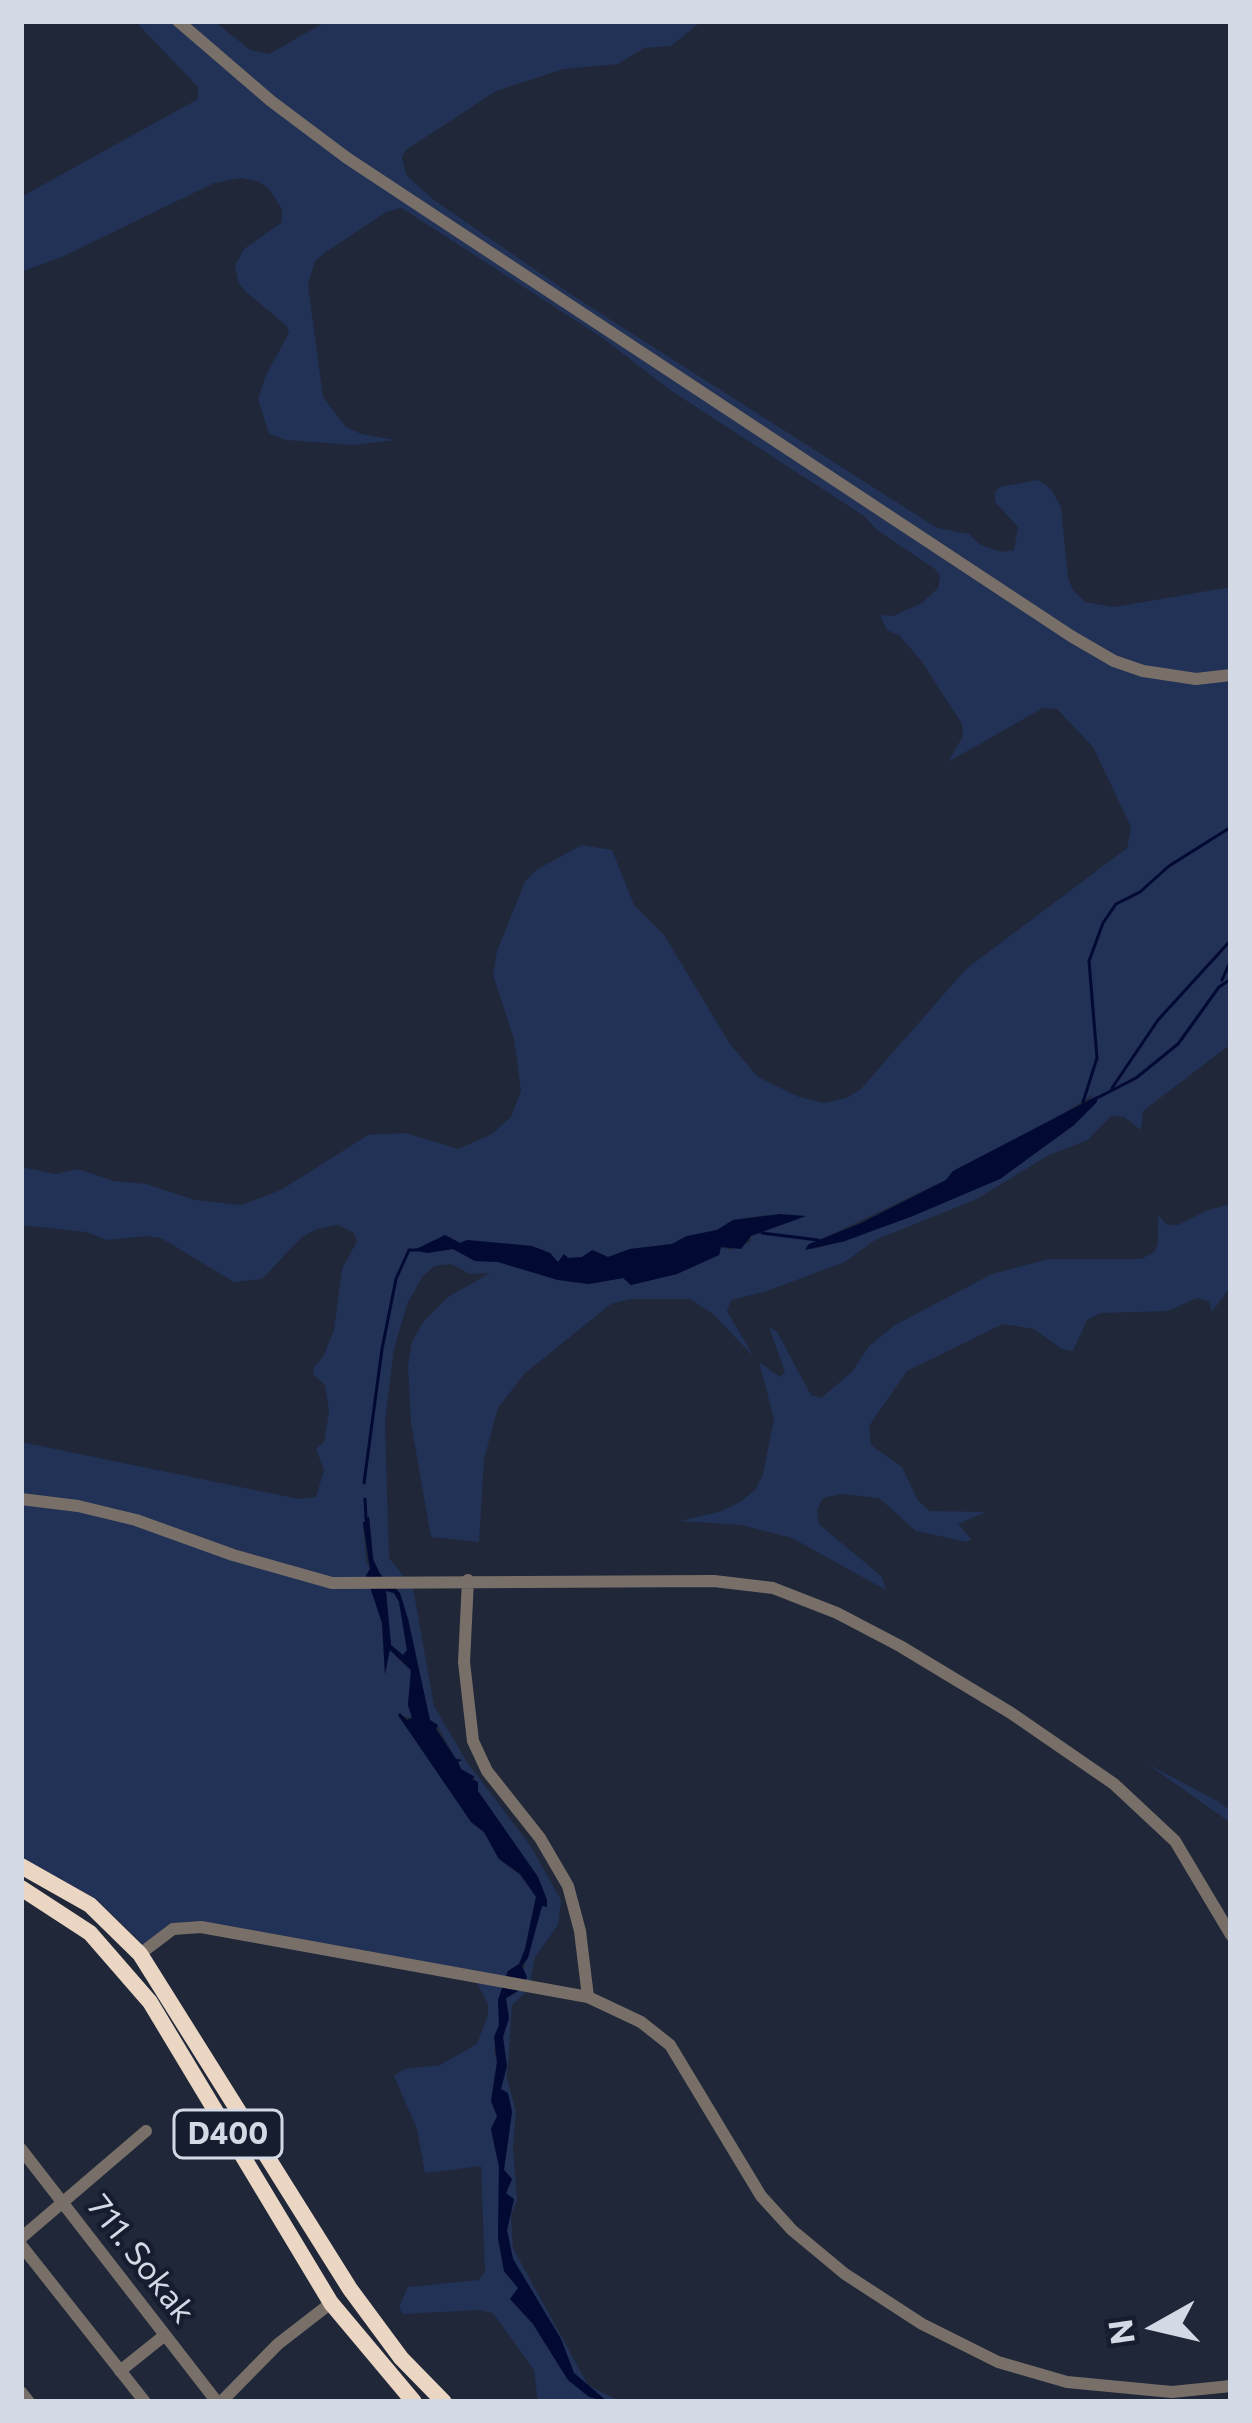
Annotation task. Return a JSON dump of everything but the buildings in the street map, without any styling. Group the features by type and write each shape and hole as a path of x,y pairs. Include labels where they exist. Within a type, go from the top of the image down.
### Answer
{"highway":[{"path":"21,1866 90,1905 140,1954 350,2289 401,2358 444,2402"},
{"name":"D400","path":"21,1888 90,1933 150,2002 331,2302 414,2402"}],"street":[{"path":"178,21 346,158 1071,636 1114,661 1144,671 1196,679 1231,675"},
{"path":"21,1499 111,1513 317,1581 738,1582 772,1588 837,1613 1011,1713 1132,1799 1175,1841 1231,1935"},
{"path":"468,1580 464,1662 473,1742 488,1771 541,1838 568,1886 580,1931 582,1995"},
{"path":"140,1954 173,1929 201,1927 582,1995 640,2022 670,2045 761,2196 792,2230 845,2274 922,2324 998,2362 1066,2382 1172,2392 1231,2386"},
{"path":"145,2402 21,2242 146,2131"},
{"name":"711. Sokak","path":"21,2149 219,2402"},
{"path":"219,2402 278,2344 331,2302"},
{"path":"120,2371 165,2335"},
{"path":"21,2392 28,2402"}],"shaded area":[{"path":"135,21 214,21 250,50 269,54 327,21 702,21 671,46 644,48 618,64 564,69 496,91 406,150 402,157 406,175 434,200 578,299 937,528 969,534 979,544 1001,552 1014,550 1018,527 995,502 995,492 1038,480 1051,489 1061,507 1068,578 1085,602 1114,607 1231,587 1231,1044 1143,1111 1141,1130 1124,1117 1111,1116 1088,1140 1049,1155 977,1199 875,1240 845,1262 731,1300 727,1311 754,1357 713,1314 690,1299 630,1299 611,1304 524,1374 498,1408 484,1459 479,1542 431,1537 411,1423 408,1366 412,1342 423,1322 448,1297 490,1273 470,1274 451,1264 435,1266 423,1276 407,1304 394,1349 385,1422 389,1558 413,1588 434,1706 467,1762 530,1845 561,1900 558,1925 535,1957 529,1989 512,2005 507,2078 516,2111 513,2248 588,2385 621,2402 608,2402 574,2374 561,2339 513,2259 507,2232 514,2199 506,2194 512,2179 504,2169 512,2112 501,2089 507,2066 506,1999 517,1992 547,1900 538,1877 478,1791 478,1782 461,1769 461,1759 456,1759 430,1721 408,1619 398,1589 380,1574 374,1561 369,1520 363,1523 367,1576 382,1623 385,1674 389,1650 411,1671 408,1705 412,1718 398,1715 499,1859 536,1896 525,1949 519,1964 508,1971 498,2000 491,2101 497,2116 491,2129 499,2167 498,2239 504,2271 518,2288 510,2299 533,2324 568,2380 599,2402 538,2402 534,2370 493,2313 403,2314 399,2307 408,2287 479,2280 485,2272 481,2166 425,2173 417,2129 394,2076 404,2069 440,2065 477,2044 488,2004 476,1981 181,1927 147,1948 96,1899 21,1857 21,1442 299,1499 316,1497 324,1470 316,1449 324,1442 329,1412 325,1385 313,1374 314,1367 334,1330 342,1269 357,1241 354,1233 338,1225 317,1229 302,1237 262,1279 234,1282 161,1238 107,1240 86,1232 21,1225 21,1167 55,1174 78,1169 195,1200 241,1205 281,1190 368,1135 406,1133 458,1149 492,1134 511,1117 521,1091 514,1039 493,975 497,951 525,882 536,870 582,845 612,850 634,905 664,935 730,1044 758,1077 799,1097 825,1103 846,1098 860,1090 966,969 1127,848 1131,827 1093,747 1057,709 1043,708 948,762 963,736 962,724 922,662 900,636 887,630 880,615 893,616 922,603 938,588 940,576 935,569 864,516 670,390 604,339 401,208 386,212 315,261 308,285 323,397 346,427 395,440 353,445 286,440 269,434 258,399 289,333 287,326 246,292 235,266 244,249 282,222 282,209 259,182 241,178 214,183 21,272 21,197 198,99 198,87","holes":["1093,1095 1074,1125 1000,1179 845,1241 805,1247 946,1180 953,1171 1035,1131","767,1215 794,1220 751,1235 750,1242 730,1250 721,1247 719,1255 677,1274 631,1285 623,1278 589,1284 558,1280 498,1262 475,1261 453,1249 427,1253 415,1250 445,1235 461,1243 532,1246 550,1253 557,1262 566,1255 582,1257 594,1250 608,1257 672,1244 733,1220"]},
{"path":"1097,1096 1097,1102 1074,1125 1000,1179 845,1241 805,1250 946,1180 953,1171"},
{"path":"1231,1204 1231,1286 1212,1312 1209,1301 1197,1298 1168,1311 1100,1313 1087,1320 1073,1351 1062,1349 1034,1329 1003,1324 907,1371 869,1426 871,1445 902,1467 918,1501 930,1511 986,1512 958,1524 971,1539 967,1542 916,1531 879,1498 841,1494 823,1498 817,1511 819,1524 882,1577 886,1590 792,1538 741,1525 679,1521 740,1502 756,1489 763,1474 774,1419 759,1362 780,1377 785,1372 769,1327 777,1332 811,1395 821,1398 895,1325 992,1274 1049,1259 1141,1259 1158,1244 1158,1215 1167,1225 1178,1225"},
{"path":"806,1216 751,1236 741,1249 721,1247 719,1255 677,1274 631,1285 623,1278 589,1284 558,1280 498,1262 475,1261 453,1249 414,1250 445,1235 460,1243 532,1246 558,1262 564,1254 582,1257 592,1250 608,1257 672,1244 733,1220"},
{"path":"369,1516 373,1559 380,1574 400,1593 430,1720 438,1725 436,1729 456,1759 462,1760 458,1762 461,1769 475,1777 478,1791 538,1877 547,1900 522,1966 527,1977 523,1988 506,1998 507,2066 501,2089 508,2093 512,2112 504,2170 512,2179 506,2193 514,2199 507,2230 513,2259 561,2339 574,2373 608,2402 589,2397 568,2380 533,2324 510,2299 518,2288 504,2271 498,2238 499,2167 491,2129 497,2116 491,2101 497,2062 494,2037 499,2025 498,2000 508,1971 519,1964 525,1949 536,1897 520,1874 499,1859 398,1715 412,1718 408,1705 411,1670 390,1650 385,1674 382,1623 366,1575 370,1569 363,1523","holes":["386,1591 394,1593 407,1650 403,1655 391,1645"]},
{"path":"386,1591 394,1593 399,1602 407,1651 403,1656 391,1645"},
{"path":"1146,1763 1217,1801 1231,1811 1231,1823"}],"waterway":[{"path":"1083,1102 1097,1058 1089,961 1103,923 1116,904 1231,827"},
{"path":"1112,1088 1158,1020 1231,940"},
{"path":"1222,980 1231,960"},
{"path":"1097,1098 1136,1078 1178,1044 1219,987 1231,979"},
{"path":"762,1233 818,1240"},
{"path":"364,1483 396,1279 409,1250 418,1250"},
{"path":"365,1499 366,1519"}]}
